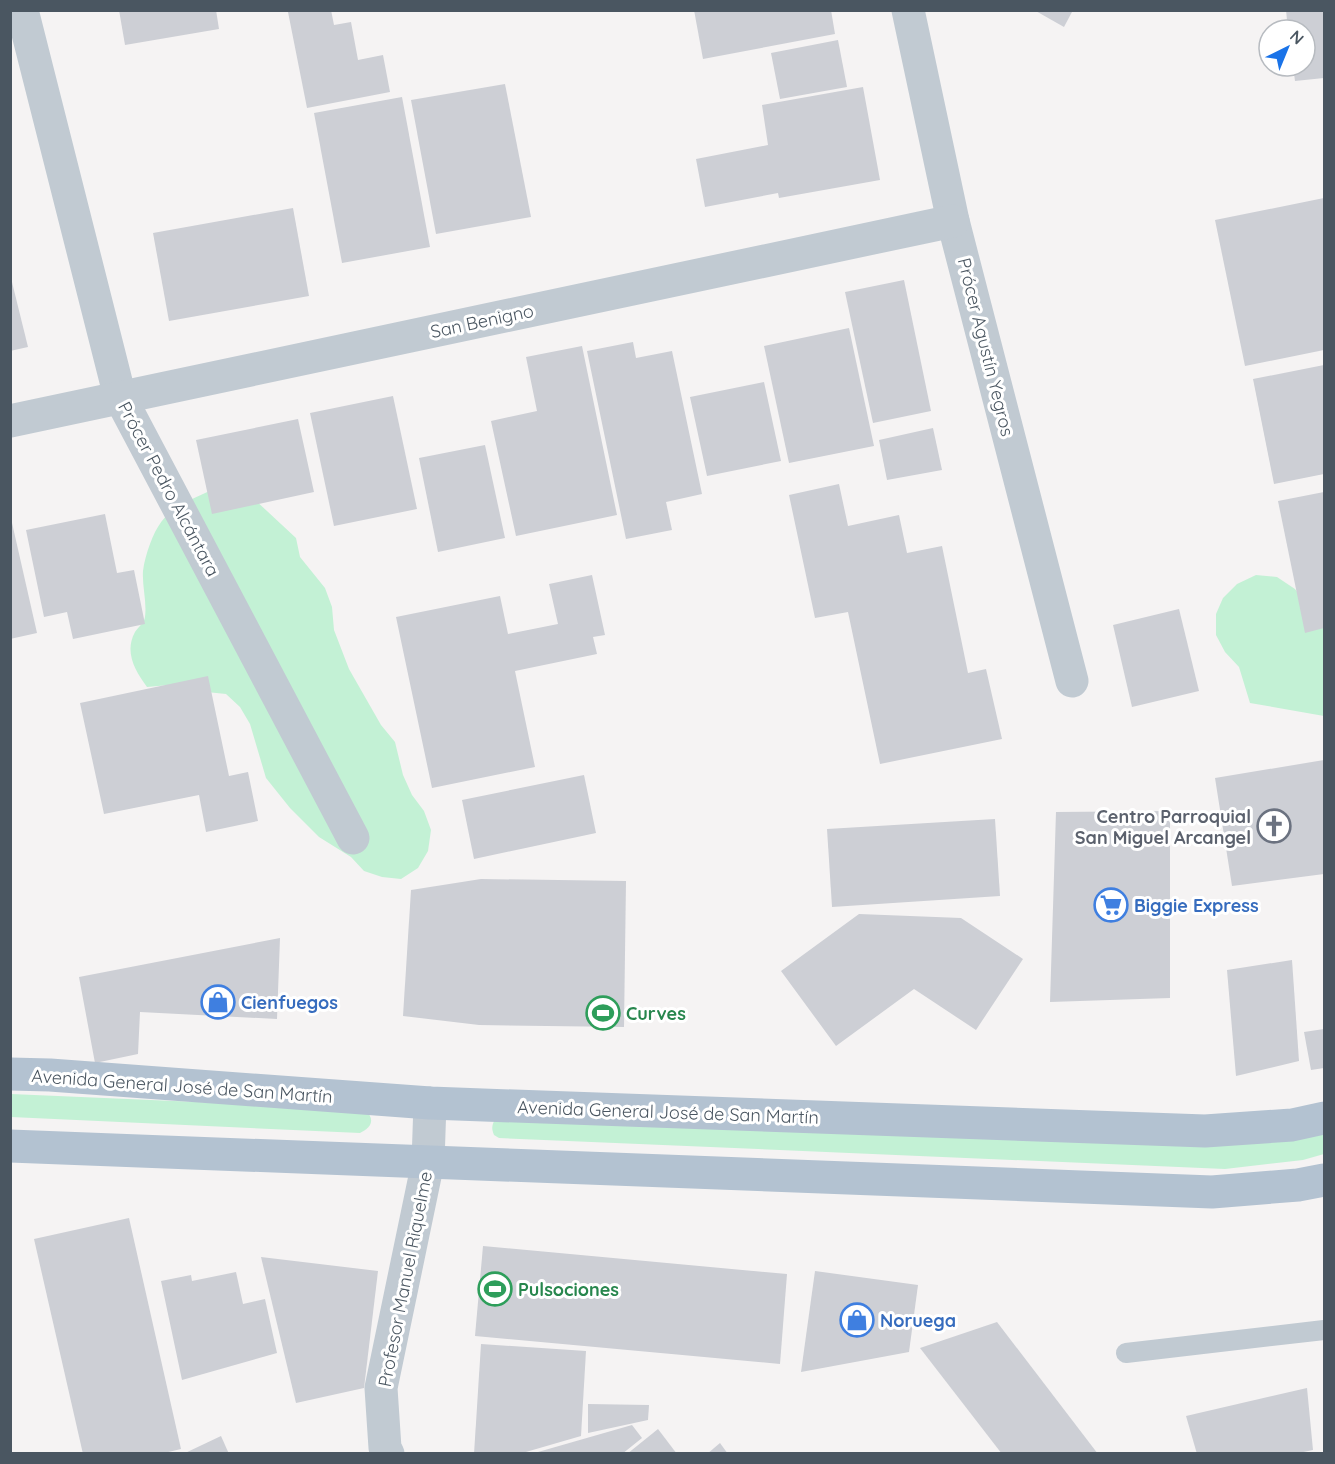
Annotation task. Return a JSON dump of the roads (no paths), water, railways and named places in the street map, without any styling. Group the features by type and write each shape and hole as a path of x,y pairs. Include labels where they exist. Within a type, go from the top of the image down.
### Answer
{"main road":[{"name":"Avenida General José de San Martín","path":"10,1074 430,1103 1205,1131 1292,1125 1324,1118"},
{"path":"10,1146 1212,1192 1298,1185 1324,1180"}],"street":[{"name":"Prócer Pedro Alcántara","path":"22,10 120,397 353,838"},
{"name":"Prócer Agustín Yegros","path":"908,10 953,221 1072,681"},
{"name":"San Benigno","path":"10,421 953,221"},
{"name":"Profesor Manuel Riquelme","path":"388,1454 385,1448 381,1388 428,1162 430,1103"}],"lane":[{"path":"1126,1353 1324,1330"}],"place":[{"name":"Centro Parroquial San Miguel Arcangel","path":"1274,826"},
{"name":"Biggie Express","path":"1111,905"},
{"name":"Cienfuegos","path":"218,1002"},
{"name":"Curves","path":"603,1013"},
{"name":"Pulsociones","path":"495,1289"},
{"name":"Noruega","path":"857,1320"}]}
